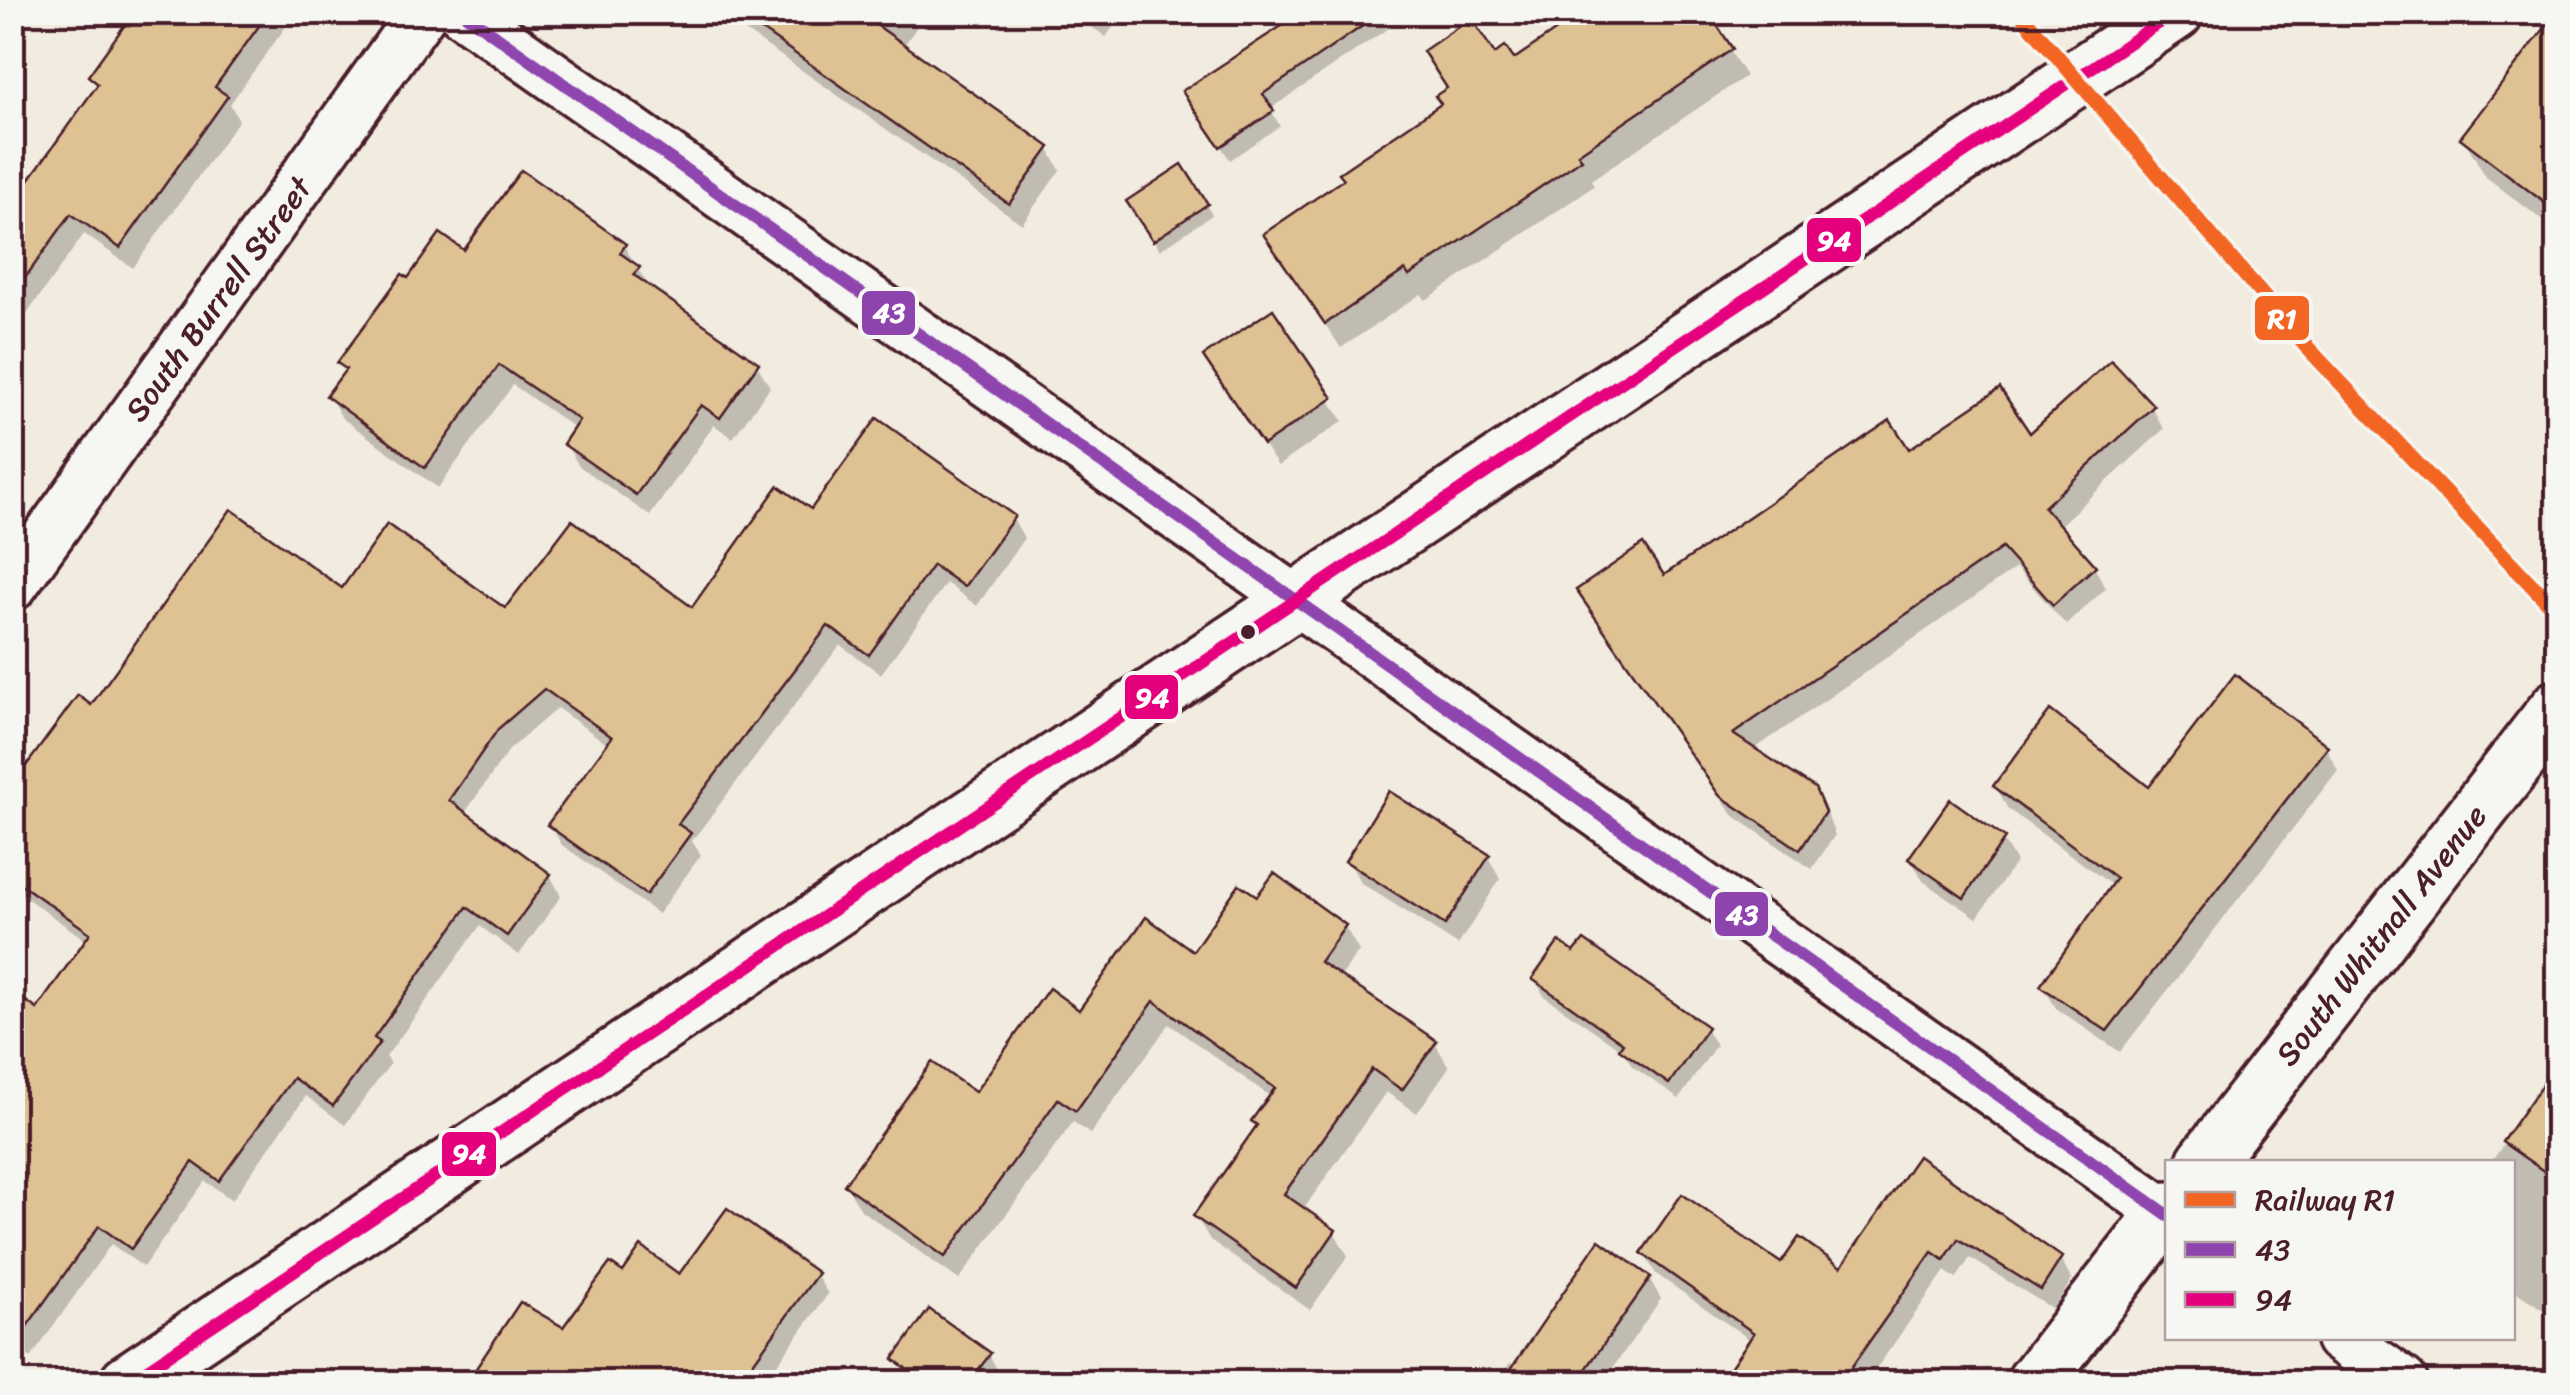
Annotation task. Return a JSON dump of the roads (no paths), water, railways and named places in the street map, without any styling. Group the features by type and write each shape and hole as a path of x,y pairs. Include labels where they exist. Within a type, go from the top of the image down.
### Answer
{"street":[{"name":"South Burrell Street","path":"12,586 424,12"},
{"path":"128,1382 2175,12"},
{"path":"489,20 2165,1212"},
{"name":"South Whitnall Avenue","path":"2207,1160 2558,708"},
{"path":"2035,1382 2165,1216"},
{"path":"2343,1340 2404,1382"}],"rail line":[{"name":"R1","path":"2019,12 2306,346 2558,613"}]}
